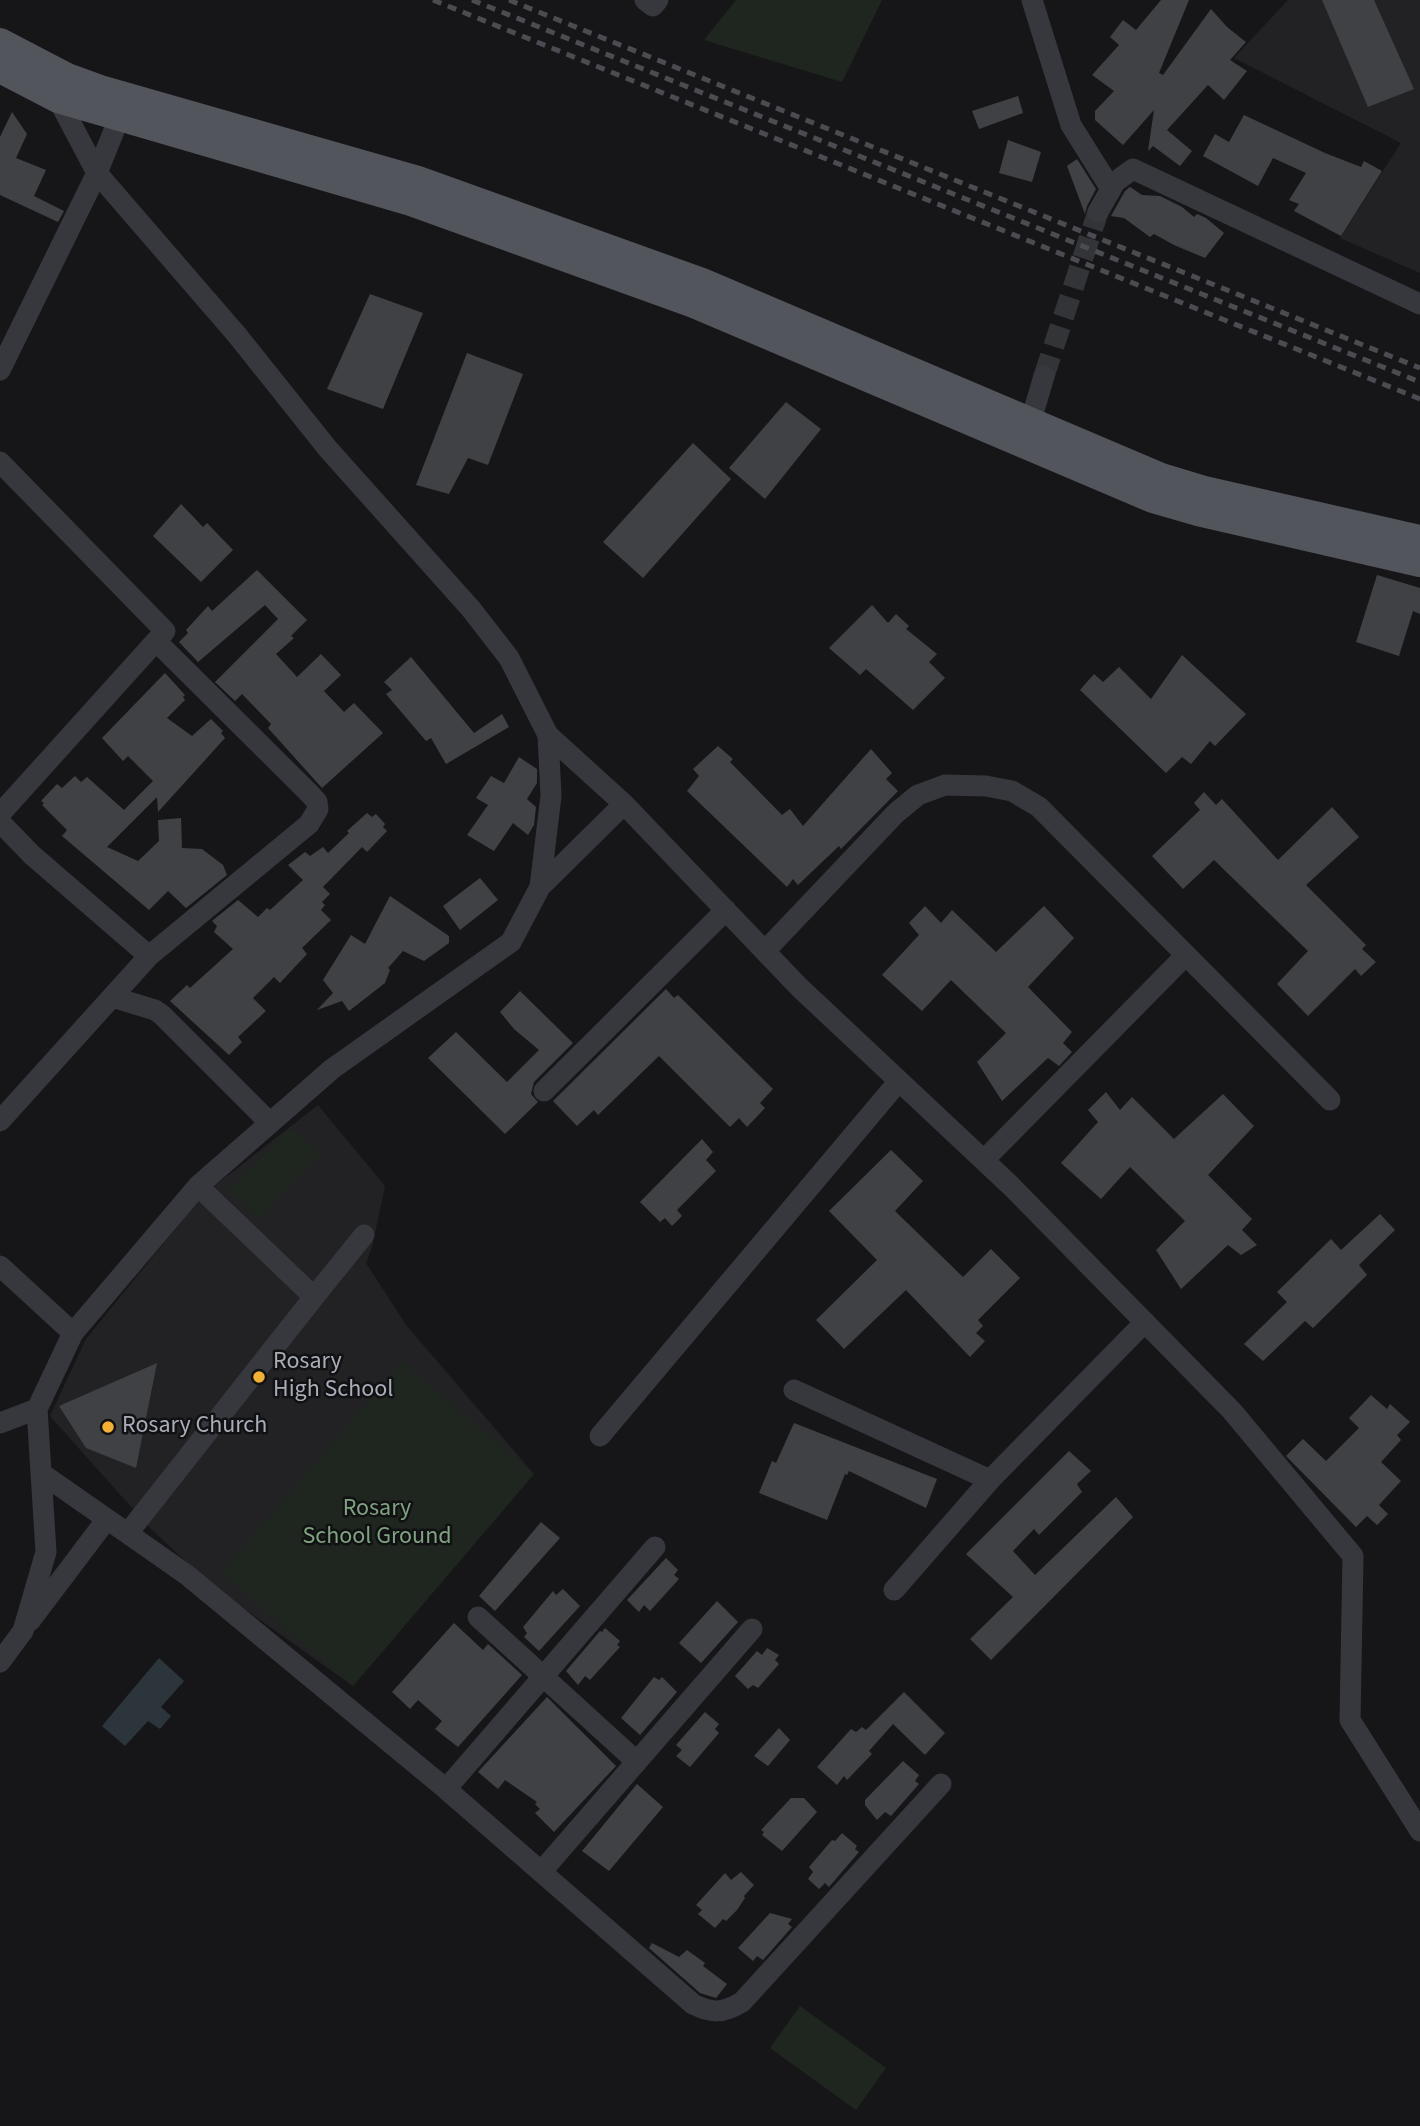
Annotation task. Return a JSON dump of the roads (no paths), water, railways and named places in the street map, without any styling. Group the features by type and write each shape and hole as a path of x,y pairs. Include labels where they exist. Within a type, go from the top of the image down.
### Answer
{"main road":[{"path":"0,42 124,107 424,206 694,303 1027,431 1204,490 1420,539"},
{"path":"0,69 58,99 124,107"},
{"path":"1027,431 1098,477 1153,499 1198,512 1420,563"}],"street":[{"path":"645,0 653,6 658,0"},
{"path":"1032,0 1071,125 1111,189"},
{"path":"58,99 97,173 237,335 328,449 471,609 509,658 548,735 624,804 799,987 984,1160 1145,1322 1232,1411 1353,1556 1350,1720 1420,1831"},
{"path":"1,369 97,173 124,107"},
{"path":"1098,212 1115,182 1133,169 1420,304"},
{"path":"1027,431 1044,376"},
{"path":"0,462 165,631 0,814"},
{"path":"0,1121 149,956 309,824 318,809 317,802 310,794 157,642"},
{"path":"540,887 551,796 548,735"},
{"path":"765,951 896,813 918,795 945,785 986,786 1012,791 1039,807 1330,1100"},
{"path":"23,1631 46,1552 37,1409 73,1333 198,1186 332,1069 511,942 540,887 624,804"},
{"path":"0,822 32,855 149,956"},
{"path":"544,1091 726,910"},
{"path":"984,1160 1186,955"},
{"path":"112,997 155,1010 162,1015 270,1123"},
{"path":"600,1436 899,1081"},
{"path":"198,1186 314,1297"},
{"path":"128,1533 364,1235"},
{"path":"0,1266 73,1333"},
{"path":"894,1590 990,1480 1145,1322"},
{"path":"794,1390 990,1480"},
{"path":"0,1423 37,1409"},
{"path":"41,1473 187,1575 446,1789 693,2004 706,2011 719,2013 742,2002 941,1784"},
{"path":"0,1662 107,1518"},
{"path":"446,1789 655,1547"},
{"path":"478,1617 637,1762"},
{"path":"541,1872 752,1629"}],"tunnel":[{"path":"1044,376 1098,212"}],"railway":[{"path":"433,0 1420,399"},
{"path":"472,0 1420,382"},
{"path":"509,0 1420,368"}],"place":[{"name":"Rosary High School","path":"259,1377"},
{"name":"Rosary Church","path":"108,1427"}],"park label":[{"name":"Rosary School Ground","path":"377,1524"}]}
